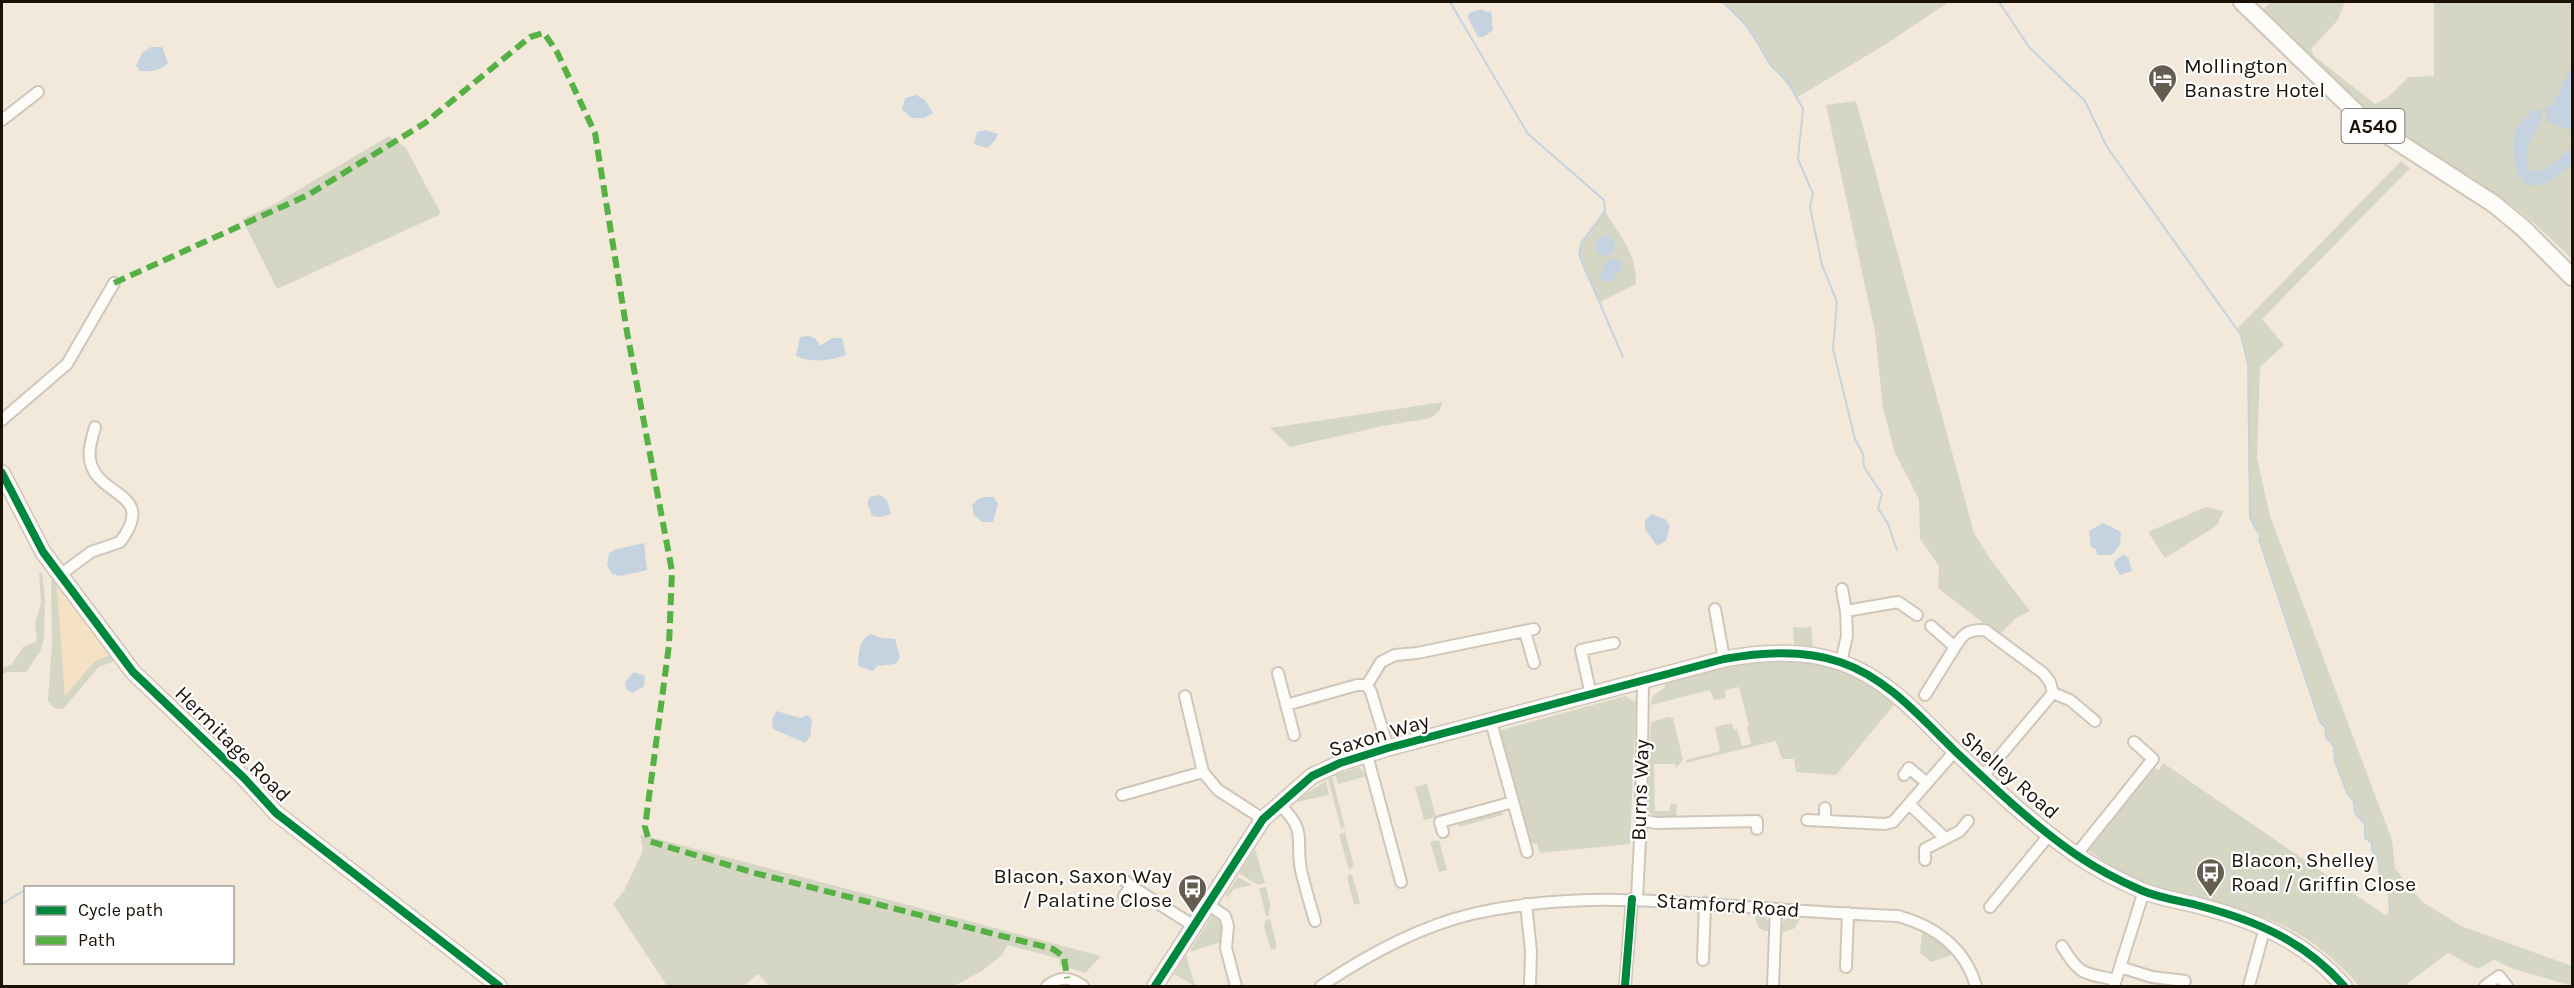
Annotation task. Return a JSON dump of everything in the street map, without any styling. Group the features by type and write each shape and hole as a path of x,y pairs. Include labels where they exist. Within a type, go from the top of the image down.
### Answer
{"main road":[{"name":"A540","path":"2242,2 2364,120 2494,204 2523,228 2572,277"}],"street":[{"path":"2,120 38,92"},
{"path":"2,420 67,364 114,283"},
{"path":"60,575 91,552 117,545 132,521 132,508 128,500 100,478 91,464 90,449 95,427"},
{"name":"Hermitage Road","path":"2,473 43,552 133,672 276,813 499,987"},
{"path":"1840,590 1846,611 1847,636 1841,662"},
{"path":"1846,611 1898,602 1917,615"},
{"path":"1715,609 1724,658"},
{"path":"1931,626 1955,647"},
{"path":"1925,695 1964,633 1974,629 1985,630 2043,673 2050,682 2053,693"},
{"path":"1367,686 1381,662 1395,655 1417,653 1530,630 1534,663"},
{"path":"1591,695 1581,650 1614,643"},
{"name":"Shelley Road","path":"1643,682 1724,658 1775,652 1841,662 1879,681 1983,776 2076,855 2144,891 2265,927 2299,946 2329,970 2344,987"},
{"path":"1278,673 1294,735"},
{"name":"Saxon Way","path":"1155,987 1263,819 1312,776 1340,763 1388,748 1643,682"},
{"name":"Burns Way","path":"1625,987 1641,820 1643,682"},
{"path":"1286,705 1357,686 1367,686"},
{"path":"1367,686 1371,692 1388,748"},
{"path":"2053,693 2070,700 2095,721"},
{"path":"1983,776 2053,693"},
{"path":"1185,696 1203,772 1218,790 1263,819"},
{"path":"1491,722 1527,852"},
{"path":"2076,855 2152,759 2134,742"},
{"path":"1807,820 1885,824 1893,822 1955,751"},
{"path":"1367,755 1401,882"},
{"path":"1906,769 1927,783"},
{"path":"1130,796 1203,772"},
{"path":"1443,832 1440,822 1514,802"},
{"path":"1909,804 1945,838"},
{"path":"1280,805 1293,817 1299,828 1301,867 1311,918"},
{"path":"1825,808 1825,821"},
{"path":"1641,820 1656,823 1757,821 1757,829"},
{"path":"1925,860 1925,849 1960,831 1968,821"},
{"path":"1990,907 1994,894 2050,834"},
{"path":"1124,896 1128,884 1194,926"},
{"path":"2062,947 2080,971 2115,983 2144,891"},
{"name":"Stamford Road","path":"1321,987 1356,963 1400,940 1470,915 1526,904 1574,899 1634,899 1898,916 1917,921 1953,945 1964,959 1976,987"},
{"path":"1703,960 1705,903"},
{"path":"1526,904 1531,951 1530,987"},
{"path":"1209,905 1225,916 1228,926 1226,948 1238,980"},
{"path":"1773,987 1776,909"},
{"path":"1846,967 1848,913"},
{"path":"2249,987 2265,927"},
{"path":"2120,967 2152,977 2179,982"},
{"path":"2485,987 2499,976 2507,987"},
{"path":"1047,987 1062,978 1072,978 1083,987"}],"shaded area":[{"path":"55,581 114,657 95,661 65,697 57,588"}],"green space":[{"path":"1723,2 1949,2 1886,44 1796,98 1744,25"},
{"path":"2271,2 2345,2 2337,21 2311,49 2314,56 2375,104 2387,98 2409,77 2434,76 2434,2 2572,2 2572,259 2509,203 2407,140 2358,103 2260,12"},
{"path":"1856,101 1974,533 1991,560 2030,611 2016,618 1999,635 1938,588 1939,566 1920,539 1919,499 1895,453 1883,408 1875,332 1826,105"},
{"path":"389,136 406,148 441,214 277,289 242,219 271,206"},
{"path":"2401,161 2410,168 2262,319 2284,345 2260,367 2257,458 2270,516 2392,840 2395,868 2421,901 2461,926 2572,966 2572,986 2514,969 2494,960 2478,969 2448,953 2408,983 2410,986 2359,986 2318,947 2294,931 2253,914 2177,897 2140,885 2123,876 2086,848 2151,766 2159,770 2163,763 2385,915 2390,912 2387,889 2380,881 2378,858 2372,850 2372,843 2365,838 2365,824 2355,813 2354,801 2347,793 2335,761 2334,747 2326,737 2325,727 2320,722 2257,531 2250,517 2248,364 2241,335 2237,329"},
{"path":"1605,211 1631,254 1636,273 1636,284 1600,302 1579,255 1581,243"},
{"path":"1443,402 1439,411 1431,418 1383,426 1290,447 1270,428"},
{"path":"2206,507 2224,511 2216,526 2165,558 2148,532"},
{"path":"42,572 45,599 44,636 41,650 26,672 2,674 2,668 12,664 23,647 37,641 35,624 41,603 39,574"},
{"path":"51,580 55,581 57,588 65,696 95,661 111,655 115,661 99,667 63,709 54,708 48,701 52,643"},
{"path":"1811,625 1813,647 1794,644 1793,627 1805,628"},
{"path":"1749,660 1805,660 1856,674 1897,701 1836,775 1796,772 1794,759 1782,759 1776,741 1685,763 1686,760 1720,751 1715,727 1732,723 1734,730 1737,729 1742,746 1751,744 1739,687 1725,690 1726,698 1714,700 1710,690 1651,705 1652,697 1665,687 1664,682"},
{"path":"1625,696 1636,702 1630,844 1540,853 1537,844 1527,842 1498,735 1501,730"},
{"path":"1668,717 1673,718 1683,760 1676,768 1675,764 1654,764 1655,811 1670,811 1670,804 1677,804 1676,816 1653,816 1647,809 1651,722"},
{"path":"1359,767 1367,776 1338,784 1335,775"},
{"path":"1332,777 1345,827 1341,828 1328,779"},
{"path":"1326,781 1329,795 1297,802 1298,799"},
{"path":"1427,784 1436,817 1424,820 1415,787"},
{"path":"1501,809 1503,815 1459,827 1458,822"},
{"path":"1345,832 1354,866 1349,870 1339,834"},
{"path":"640,835 1101,956 1085,973 1059,965 1060,959 1008,945 1001,956 982,971 954,986 769,986 758,974 744,986 667,986 613,904 624,891 643,850"},
{"path":"1439,840 1447,870 1439,872 1430,842"},
{"path":"1255,849 1265,883 1258,885 1239,873"},
{"path":"1352,874 1360,903 1354,905 1347,876"},
{"path":"1238,877 1252,885 1234,889 1227,898 1226,894"},
{"path":"1266,887 1270,903 1269,916 1266,916 1259,888"},
{"path":"1764,914 1770,924 1770,931 1759,928 1754,915"},
{"path":"1212,916 1224,924 1221,942 1189,952"},
{"path":"1801,916 1795,928 1782,933 1783,922 1787,918"},
{"path":"1270,919 1277,948 1271,950 1264,927 1266,920"},
{"path":"1922,931 1939,941 1952,955 1931,962 1920,953"},
{"path":"1186,955 1195,986 1174,974"}],"water":[{"path":"1482,9 1487,12 1491,11 1493,30 1483,37 1478,37 1468,18 1469,13"},
{"path":"151,47 162,47 168,63 155,70 140,71 136,66 142,53"},
{"path":"2572,65 2572,137 2569,129 2547,122 2545,106 2552,106"},
{"path":"916,95 925,100 933,113 924,118 911,118 902,109 905,98"},
{"path":"2541,109 2542,120 2528,146 2527,168 2533,171 2545,169 2572,148 2572,164 2545,184 2527,186 2516,167 2515,129 2532,111"},
{"path":"985,130 998,134 995,141 987,148 974,144 977,132"},
{"path":"1605,236 1612,239 1615,246 1612,253 1605,256 1598,253 1595,246 1598,239"},
{"path":"1615,259 1621,262 1621,269 1611,282 1603,281 1600,276 1607,260"},
{"path":"800,337 815,338 820,346 832,338 842,338 846,355 821,360 808,360 796,356"},
{"path":"880,495 887,500 891,514 881,517 872,516 867,503 870,497"},
{"path":"994,497 998,504 993,522 982,522 974,515 972,505 978,499"},
{"path":"1651,514 1665,519 1670,526 1666,541 1657,546 1645,529 1645,521"},
{"path":"2103,523 2121,532 2120,545 2112,555 2097,555 2096,549 2091,547 2089,531"},
{"path":"644,543 647,570 621,576 612,574 607,565 609,553"},
{"path":"2124,554 2129,559 2132,571 2120,575 2114,565 2116,560"},
{"path":"871,634 895,639 900,658 895,664 877,666 873,671 858,666 861,644"},
{"path":"634,672 645,676 644,686 633,693 626,689 625,682"},
{"path":"777,711 800,718 808,715 812,720 810,737 805,743 773,729 772,719"}],"waterway":[{"path":"1450,2 1528,134 1604,200 1605,211 1581,243 1579,255 1623,357"},
{"path":"1723,2 1749,28 1771,66 1787,80 1803,109 1798,159 1813,194 1810,207 1822,265 1837,302 1833,349 1855,439 1863,454 1864,467 1882,494 1878,508 1888,524 1897,550"},
{"path":"1999,2 2029,47 2085,101 2107,147 2241,335 2248,364 2250,517 2257,531"},
{"path":"2259,539 2320,722 2325,727 2326,737 2334,747 2335,761 2347,793 2354,801 2355,813 2365,824 2365,838 2372,843 2372,850 2378,858 2380,881 2387,890"},
{"path":"2,904 24,890"},
{"path":"2389,901 2390,912"}],"marked path":[{"path":"114,283 308,195 425,123 530,37 544,33 557,52 595,133 627,332 672,571 669,645 645,827 649,841 751,872 1053,949 1064,957 1067,978"}],"cycle path":[{"path":"2,473 43,552 133,672 244,778 276,813 499,986"},
{"path":"1155,986 1263,819 1312,776 1340,763 1388,748 1724,659 1782,653 1826,658 1857,669 1873,678 1902,700 2028,817 2083,859 2143,891 2221,912 2260,926 2313,957 2344,986"},
{"path":"1625,986 1632,899"}],"place":[{"name":"Mollington Banastre Hotel","path":"2163,104"},
{"name":"Blacon, Shelley Road / Griffin Close","path":"2210,898"},
{"name":"Blacon, Saxon Way / Palatine Close","path":"1193,914"}]}
